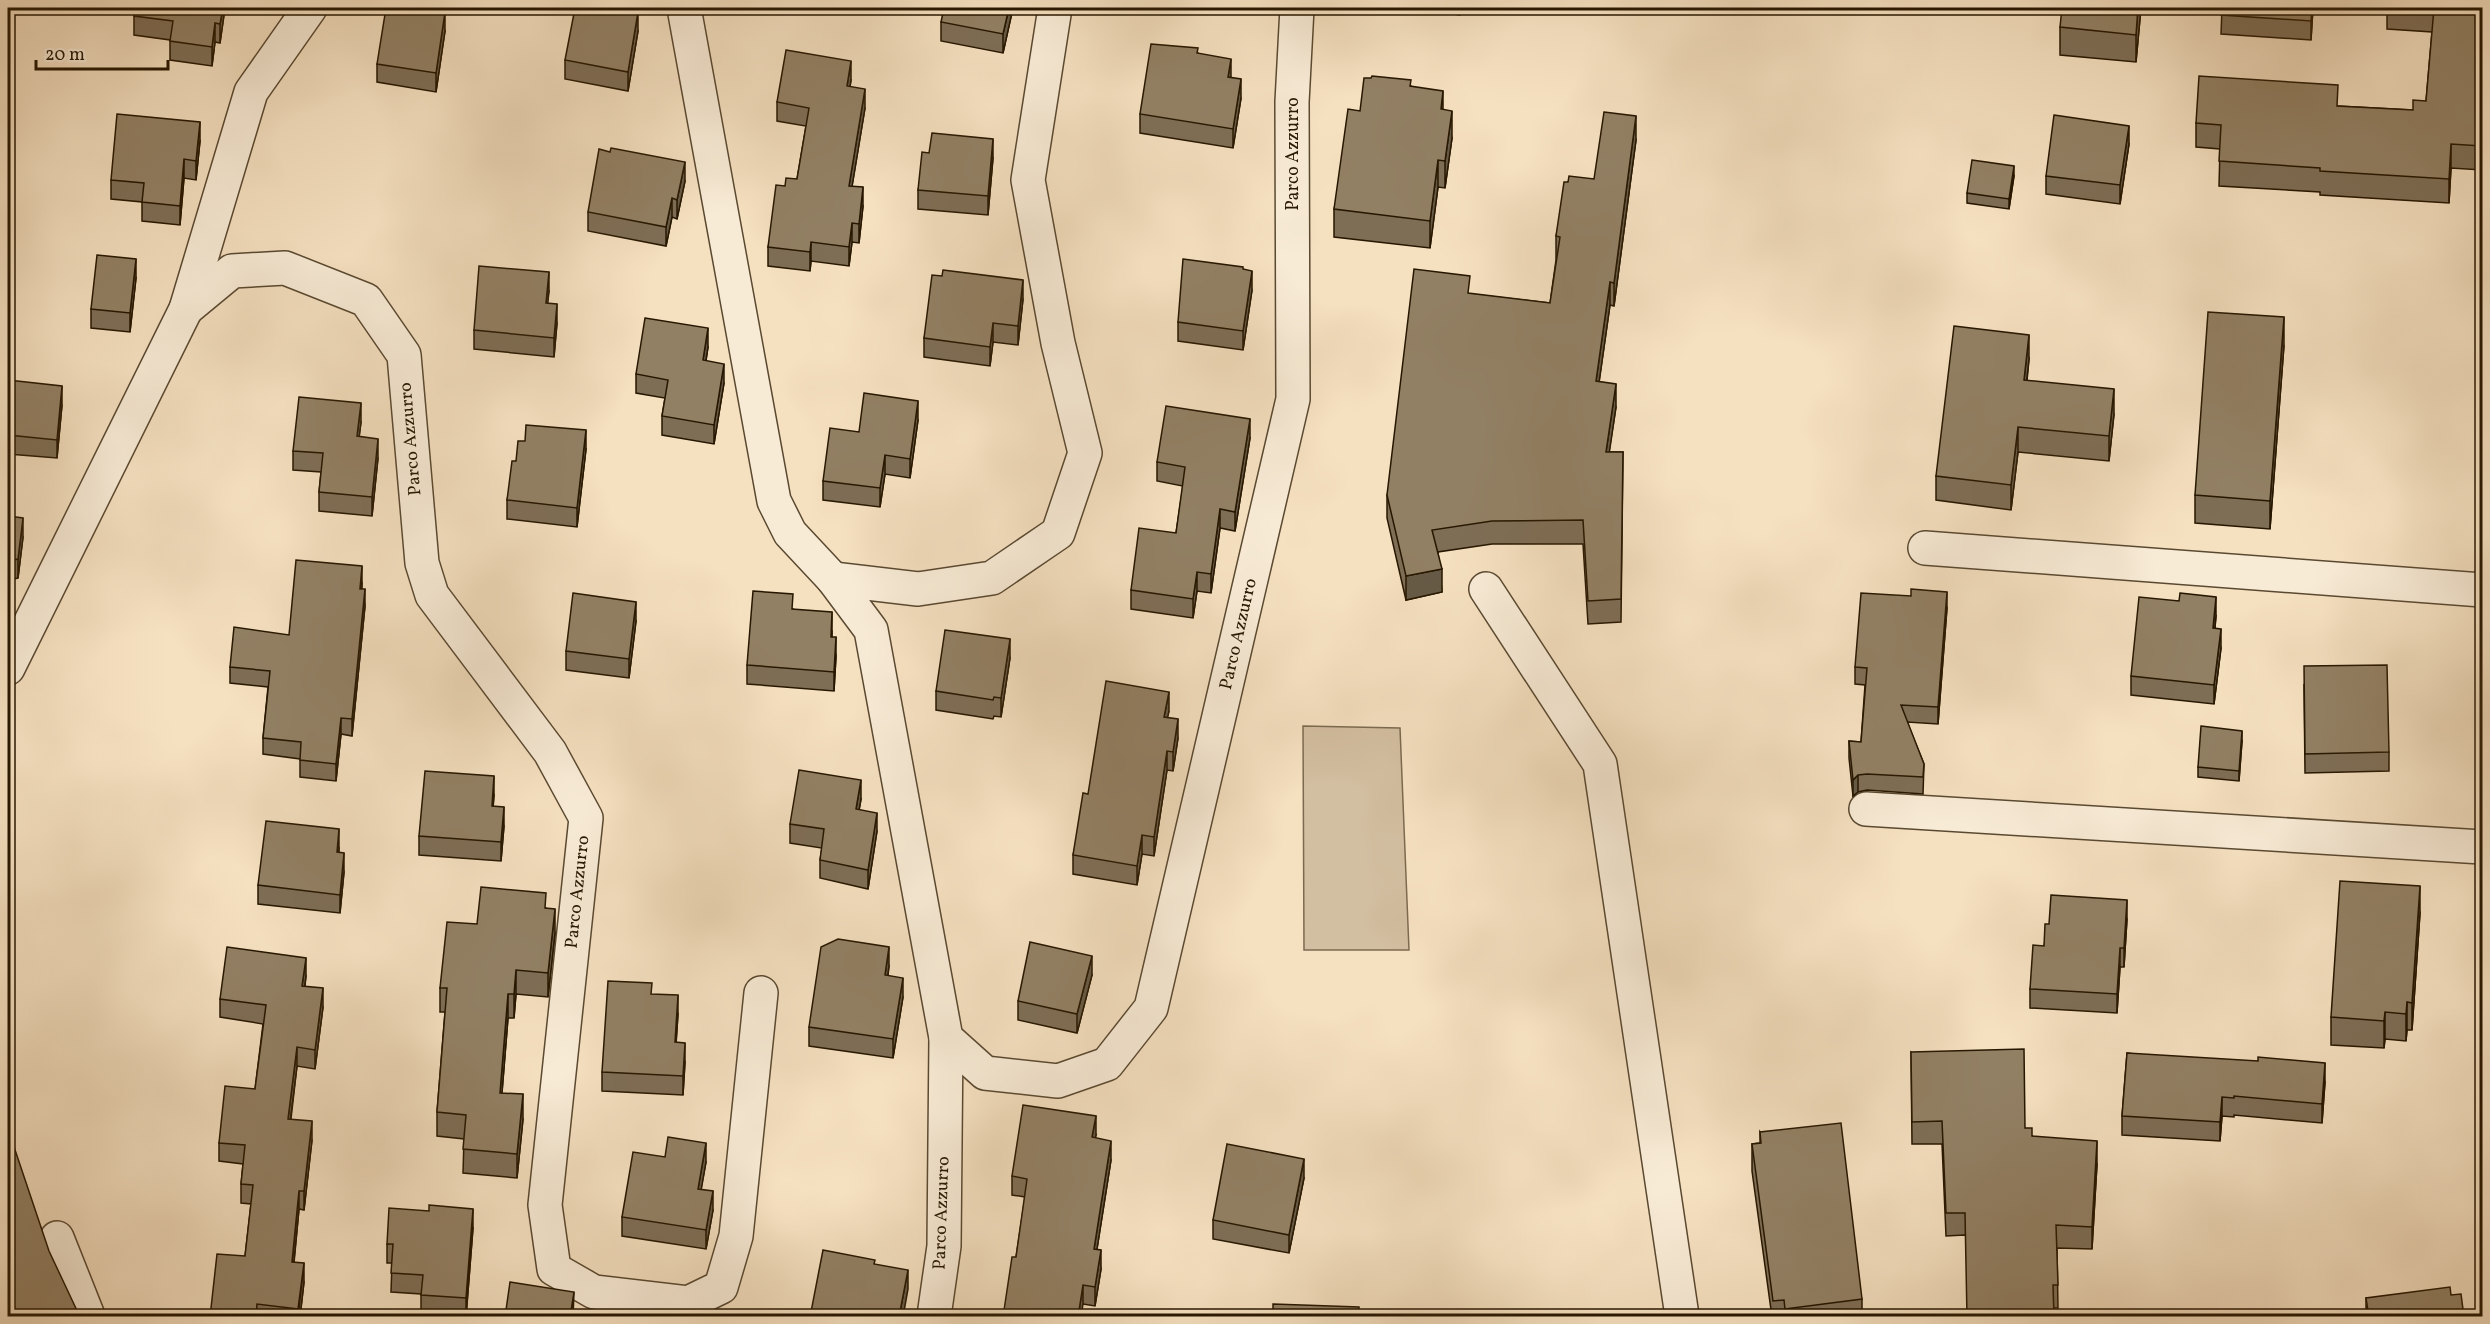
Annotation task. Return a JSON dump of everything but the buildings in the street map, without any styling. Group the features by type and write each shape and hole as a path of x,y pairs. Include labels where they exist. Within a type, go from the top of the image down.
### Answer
{"street":[{"name":"Parco Azzurro","path":"8,668 186,309 251,92 310,8"},
{"name":"Parco Azzurro","path":"684,8 774,501 790,533 833,579 871,630 946,1038 944,1246 934,1317"},
{"path":"833,579 918,589 992,578 1058,533 1085,453 1058,343 1028,180 1055,8"},
{"name":"Parco Azzurro","path":"946,1038 985,1073 1058,1081 1107,1064 1151,1008 1293,399 1292,102 1297,8"},
{"name":"Parco Azzurro","path":"186,309 232,271 243,270 285,268 366,300 404,355 422,563 432,595 550,752 586,818 544,1205 554,1269 594,1292 688,1303 721,1287 736,1236 761,993"},
{"path":"1925,548 2482,590"},
{"path":"1486,589 1600,764 1682,1317"},
{"path":"1866,809 2482,847"},
{"path":"57,1238 88,1317"}],"shaded area":[{"path":"1303,726 1400,728 1409,950 1304,950"}]}
